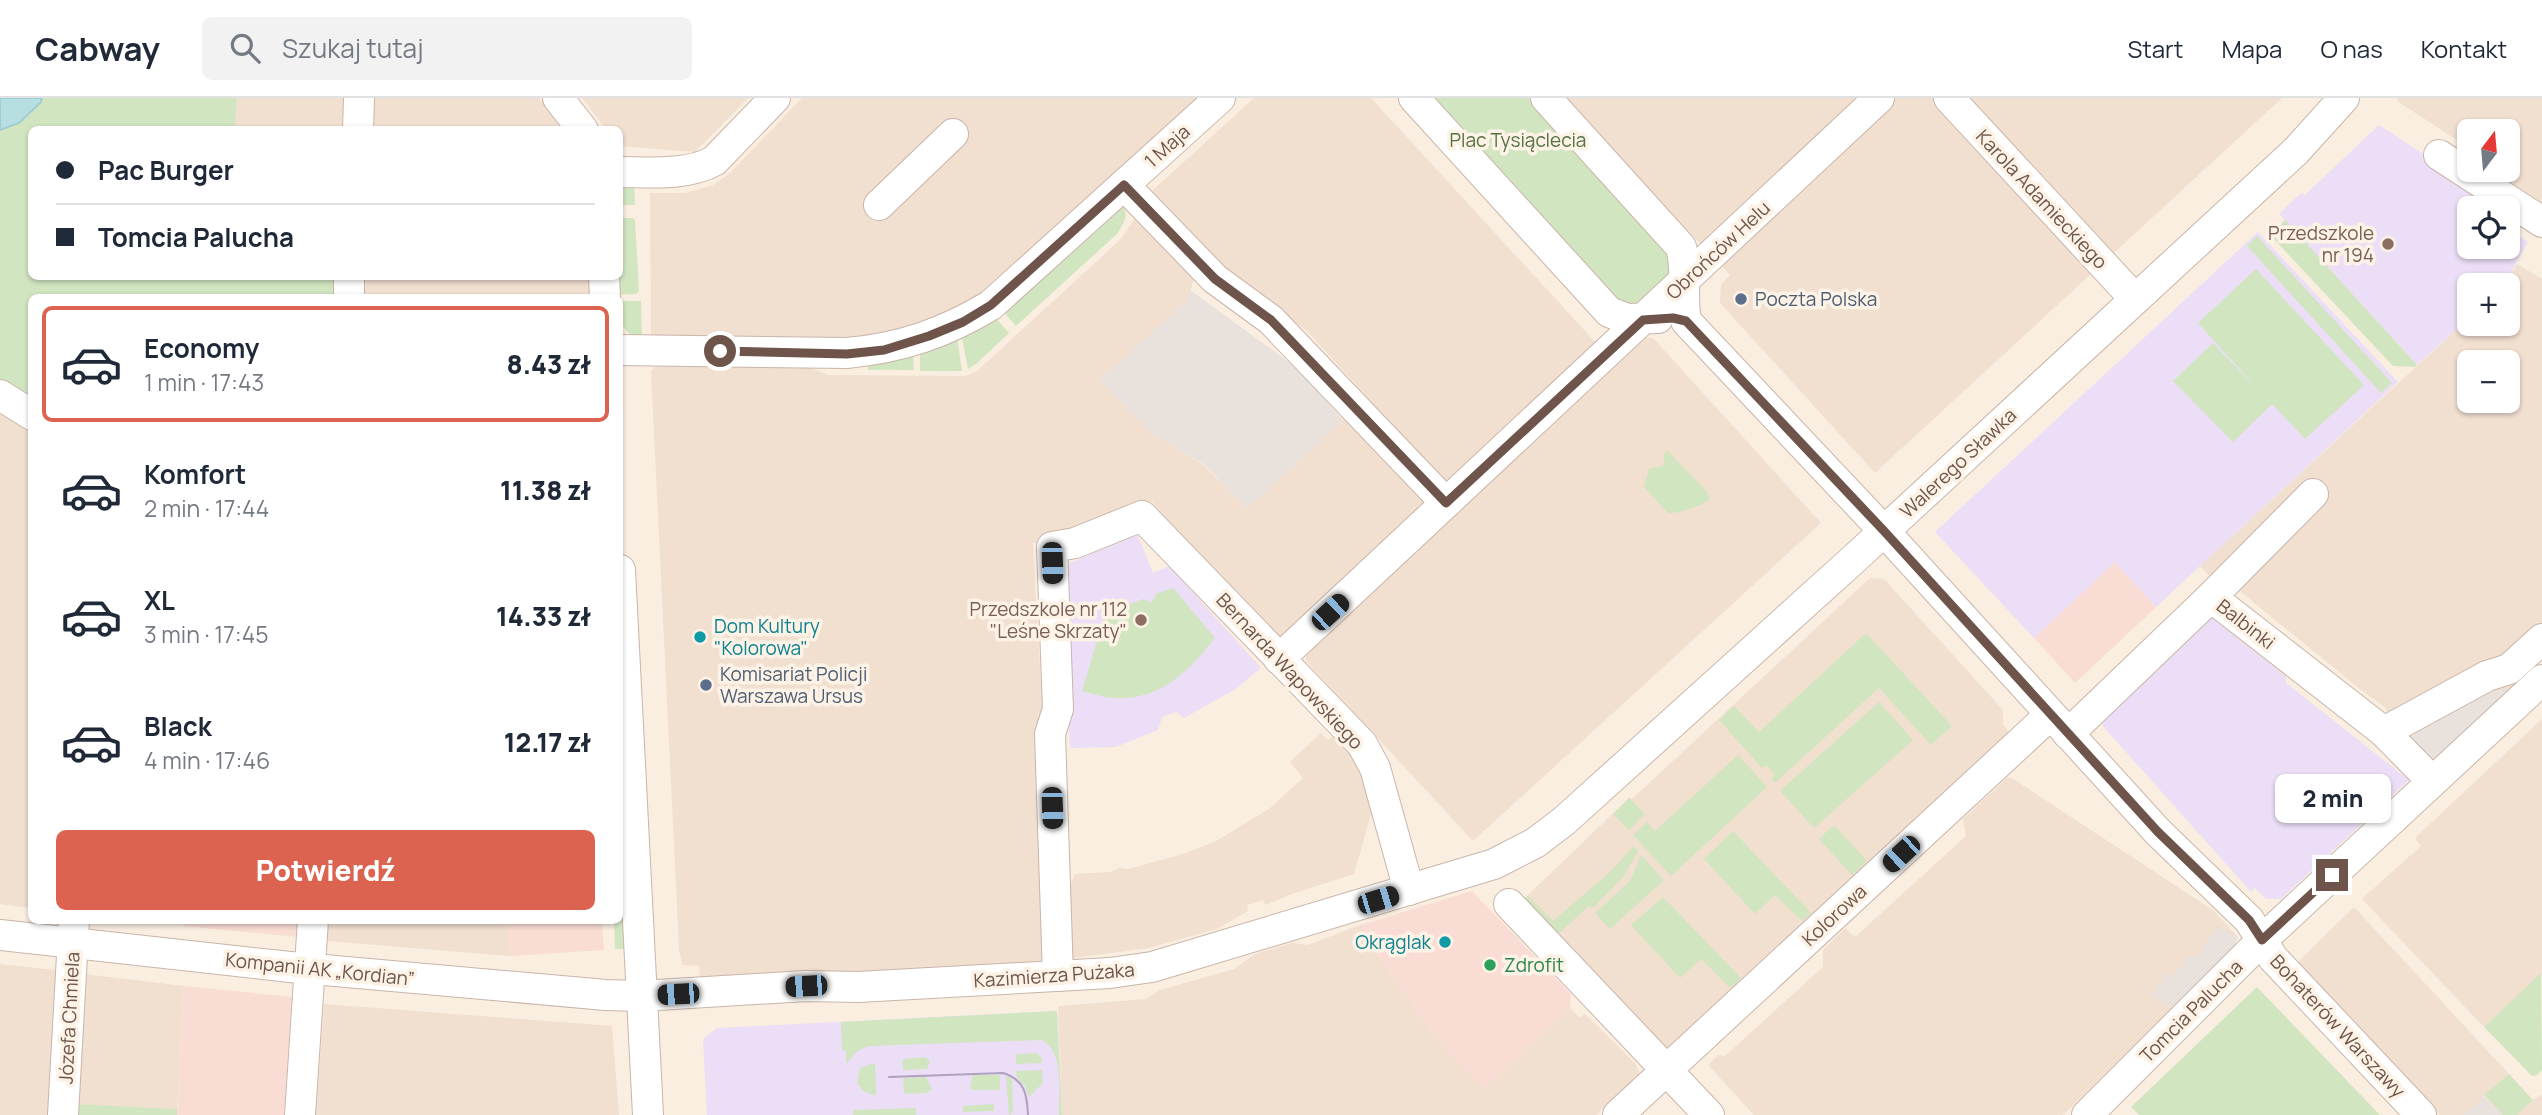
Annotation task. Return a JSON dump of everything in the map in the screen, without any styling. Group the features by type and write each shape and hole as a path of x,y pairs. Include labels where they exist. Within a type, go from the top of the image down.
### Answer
{"street":[{"path":"358,126 359,98"},
{"path":"558,98 580,126"},
{"path":"623,172 679,171 706,166 775,98"},
{"name":"1 Maja","path":"623,350 847,354 884,350 963,322 991,305 1220,98"},
{"path":"1413,98 1609,312 1627,319 1673,318 1686,321 1683,307 1685,262 1681,247 1546,98"},
{"name":"Obrońców Helu","path":"1279,659 1880,98"},
{"name":"Karola Adamieckiego","path":"1949,98 2135,299"},
{"name":"Walerego Sławka","path":"1494,864 1535,843 1564,821 1884,531 2295,151 2332,102"},
{"path":"878,205 953,134"},
{"path":"2439,155 2542,222"},
{"path":"1124,185 1215,279 1271,320 1446,503"},
{"name":"Bohaterów Warszawy","path":"1686,321 1884,531 2158,832 2249,920 2273,958 2421,1115"},
{"path":"0,395 28,412"},
{"path":"2211,597 2313,494"},
{"name":"Bernarda Wapowskiego","path":"1058,976 1050,734 1058,709 1052,547 1075,543 1142,516 1362,744 1375,768 1409,890"},
{"name":"Balbinki","path":"2059,725 2211,597 2384,732 2432,781"},
{"path":"623,631 648,1115"},
{"path":"2384,732 2487,676 2509,669 2542,639"},
{"name":"Tomcia Palucha","path":"2087,1115 2262,940 2542,680"},
{"name":"Kolorowa","path":"1618,1115 1665,1070 2059,725"},
{"name":"Kazimierza Pużaka","path":"641,996 806,986 858,987 1110,974 1152,967 1494,864"},
{"path":"1509,904 1709,1115"},
{"path":"300,1115 313,924"},
{"name":"Kompanii AK „Kordian”","path":"0,935 73,932 310,969 641,996"},
{"name":"Józefa Chmiela","path":"63,1115 73,932"}],"shaded area":[{"path":"237,98 344,98 342,126 235,126"},
{"path":"374,98 539,98 561,126 373,126"},
{"path":"582,98 748,98 695,152 623,146 623,126 604,126"},
{"path":"802,98 1211,98 970,309 883,341 651,338 650,193 685,193 713,185 729,174"},
{"path":"1254,98 1371,98 1597,344 1447,484 1306,330 1294,322 1291,325 1219,278 1145,201 1154,189"},
{"path":"1564,98 2282,98 1875,473 1720,303 1721,284 1730,275"},
{"path":"2397,98 2542,98 2542,210 2500,182 2520,182 2520,119 2457,119 2457,140 2397,101"},
{"name":"Przedszkole nr 194","path":"2379,125 2457,176 2457,182 2466,182 2488,196 2457,196 2457,259 2519,259 2511,273 2457,273 2457,329 2417,365 2279,214 2301,193 2305,195"},
{"path":"1137,215 1195,274 1188,300 1100,380 1151,433 1203,464 1247,509 1343,420 1352,417 1427,501 1282,637 1269,633 1254,613 1152,502 1059,541 1033,543 1043,723 1043,967 700,978 699,966 682,965 679,949 651,371 656,366 811,368 828,375 966,376 977,371 1122,238"},
{"path":"2258,232 2398,382 2156,607 2115,562 2034,638 1935,532"},
{"name":"Przedszkole nr 194","path":"2520,236 2528,242 2520,256"},
{"path":"2517,264 2542,279 2542,659 2509,690 2496,677 2388,718 2386,708 2239,588 2213,579 2200,566 2457,329 2457,336 2520,336 2520,273 2511,273"},
{"path":"365,280 590,280 591,294 364,294"},
{"path":"1190,290 1297,368 1343,420 1247,509 1204,464 1151,433 1100,380 1188,300"},
{"path":"1645,338 1653,338 1821,523 1473,841 1306,661 1306,654"},
{"path":"0,407 28,427 28,908 0,904"},
{"name":"Przedszkole nr 112 \"Leśne Skrzaty\"","path":"1137,534 1153,573 1169,566 1261,668 1234,690 1184,718 1176,712 1162,717 1158,730 1116,747 1070,748 1060,567"},
{"path":"2115,562 2156,607 2075,683 2034,638"},
{"path":"1870,578 1884,579 2003,710 2003,725 2010,733 1669,1047 1664,1047 1524,899 1629,798 1633,798"},
{"path":"2211,617 2286,677 2286,683 2409,780 2281,899 2266,899 2255,888 2251,892 2102,725 2107,716"},
{"path":"2496,677 2509,690 2432,762 2390,734"},
{"path":"2542,719 2542,974 2484,1027 2362,899 2421,846 2415,838"},
{"path":"1321,733 1328,740 1336,734 1351,750 1375,800 1354,874 1265,905 1263,900 1247,905 1248,911 1217,929 1149,948 1073,958 1067,894 1075,874 1128,869 1183,854 1216,841 1269,809 1303,778 1290,762"},
{"path":"2007,778 2012,778 2214,911 2238,937 2228,933 2195,959 2189,955 2174,977 2168,973 2153,995 2172,1008 2063,1115 1754,1115 1708,1065 1718,1055 1725,1056 1823,967 1823,950 1845,928 1855,937 1966,836 1963,819"},
{"path":"1472,891 1571,994 1570,1008 1484,1089 1438,1040 1357,926"},
{"path":"2354,907 2509,1074 2464,1115 2440,1115 2297,963"},
{"path":"183,924 298,924 297,937"},
{"path":"327,924 508,924 510,956 326,941"},
{"path":"508,924 602,924 604,950 510,956"},
{"path":"1357,926 1438,1040 1484,1088 1570,1008 1580,1018 1585,1014 1636,1064 1640,1074 1596,1115 1062,1115 1058,1006 1146,999 1160,990 1234,969 1255,954 1292,943 1308,945"},
{"path":"2218,926 2238,937 2235,945 2172,1008 2152,995 2168,972 2174,976 2189,955 2195,959"},
{"path":"0,964 64,971 56,1115 0,1115"},
{"path":"84,974 184,986 177,1109 76,1104"},
{"path":"184,986 292,997 284,1115 177,1115"},
{"path":"324,1004 612,1026 619,1115 316,1115"},
{"path":"1057,1011 1062,1115 707,1115 703,1039 717,1028"},
{"path":"2542,1095 2542,1115 2517,1115 2533,1100"},
{"path":"2484,1096 2503,1115 2464,1115"}],"green space":[{"path":"0,98 237,98 235,126 28,126 28,280 336,280 335,294 28,294 28,407 0,388"},
{"name":"Plac Tysiąclecia","path":"1421,98 1538,98 1652,223 1676,268 1644,306 1623,307"},
{"path":"634,181 635,205 623,205 623,186"},
{"path":"1118,200 1126,212 1118,233 1016,326 1001,309"},
{"path":"623,218 633,218 639,291 636,294 615,294 614,280 623,280"},
{"path":"2285,220 2417,365 2415,367 2393,366 2270,235"},
{"path":"2257,236 2392,383 2381,393 2247,246"},
{"path":"2256,269 2364,385 2305,439 2272,404 2233,442 2173,381 2213,343 2262,394 2198,323"},
{"path":"623,301 641,301 642,339 625,330"},
{"path":"993,315 1009,333 968,369 961,333"},
{"path":"957,337 962,371 920,371 920,352"},
{"path":"913,353 914,370 868,370 868,361"},
{"path":"1668,451 1707,492 1710,499 1690,509 1668,513 1644,487 1649,469 1665,465 1663,454"},
{"path":"1173,588 1215,638 1195,662 1172,681 1146,695 1114,698 1082,691 1105,614 1143,599 1152,603 1156,594"},
{"path":"1866,633 1952,726 1931,745 1879,688 1775,783 1771,778 1775,774 1766,765 1762,768 1719,720 1734,706 1759,732"},
{"path":"1879,702 1913,740 1814,828 1780,791"},
{"path":"1738,755 1767,787 1671,876 1633,835 1647,822 1655,831"},
{"path":"1629,798 1645,814 1629,830 1613,814"},
{"path":"1834,825 1867,861 1852,875 1819,839"},
{"path":"1733,831 1811,913 1802,921 1775,895 1755,914 1704,859"},
{"path":"1634,846 1638,851 1624,876 1593,908 1589,906 1557,935 1524,899 1528,896 1553,921 1609,873"},
{"path":"1641,855 1664,880 1610,929 1595,913 1630,881"},
{"path":"623,892 627,895 629,949 615,949 614,924 623,924"},
{"path":"1663,897 1741,978 1730,988 1701,959 1680,978 1631,925"},
{"path":"2541,973 2542,1070 2532,1076 2484,1027"},
{"path":"2257,987 2380,1115 2139,1115 2131,1107"},
{"path":"1057,1011 1062,1115 1059,1115 1057,1063 1049,1046 1042,1040 868,1046 856,1052 846,1064 846,1051 842,1050 841,1022"},
{"path":"1037,1053 1042,1058 1041,1063 1016,1064 1016,1054"},
{"path":"925,1057 930,1061 927,1069 903,1070 903,1059"},
{"path":"875,1063 876,1096 863,1091 857,1083 860,1068"},
{"path":"1042,1070 1043,1083 1029,1097 1025,1086 1017,1078 1016,1071"},
{"path":"2509,1074 2533,1100 2517,1115 2503,1115 2484,1095"},
{"path":"973,1075 1000,1075 1000,1090 972,1090 970,1087"},
{"path":"1006,1076 1012,1079 1013,1112 1009,1115"},
{"path":"926,1077 932,1089 927,1093 904,1092 903,1078"},
{"path":"76,1104 177,1109 177,1115 75,1115"},
{"path":"994,1104 994,1111 963,1112 963,1106"},
{"path":"916,1108 916,1115 853,1115 853,1110"}],"water":[{"path":"0,98 42,98 19,123 0,130"}],"tram line":[{"path":"889,1077 1003,1073 1016,1080 1023,1089 1028,1115"}],"place":[{"name":"Przedszkole nr 194","path":"2388,244"},
{"name":"Poczta Polska","path":"1741,299"},
{"name":"Przedszkole nr 112 \"Leśne Skrzaty\"","path":"1141,620"},
{"name":"Dom Kultury \"Kolorowa\"","path":"700,637"},
{"name":"Komisariat Policji Warszawa Ursus","path":"706,685"},
{"name":"Okrąglak","path":"1445,942"},
{"name":"Zdrofit","path":"1490,965"}],"route":[{"path":"720,351 847,354 884,350 929,336 963,322 991,305 1124,185 1215,279 1271,320 1446,503 1643,320 1673,318 1686,321 1884,531 2158,832 2249,920 2262,940 2332,875"}]}
